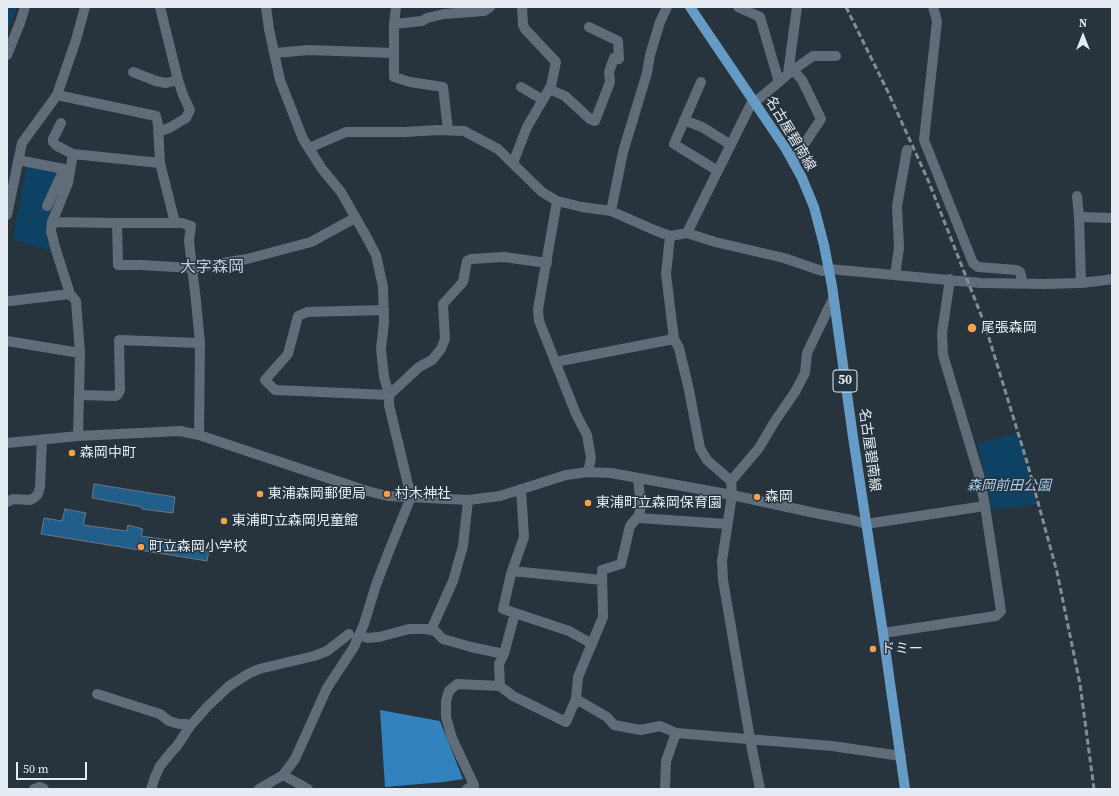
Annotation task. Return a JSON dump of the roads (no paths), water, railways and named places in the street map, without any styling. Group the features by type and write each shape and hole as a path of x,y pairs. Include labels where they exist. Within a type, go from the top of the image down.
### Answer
{"main road":[{"name":"名古屋碧南線","path":"690,7 786,149 802,178 814,207 829,269 905,789"}],"street":[{"path":"7,55 25,7"},
{"path":"7,209 22,143 57,95 76,40 85,7"},
{"path":"158,132 169,128 186,118 190,110 178,80 160,7"},
{"path":"396,7 394,24 394,77 410,82 443,87 448,130"},
{"path":"394,24 422,21 444,11 484,11 490,7"},
{"path":"513,163 527,126 551,86 556,62 525,29 523,25 522,7"},
{"path":"611,211 623,152 647,73 660,22 667,7"},
{"path":"738,7 760,11 760,17 779,82"},
{"path":"791,72 797,7"},
{"path":"933,7 937,21 924,140 973,263 978,267 1016,270 1020,272 1023,284"},
{"path":"259,789 283,775 295,760 327,688 354,648 364,624 376,584 411,497 389,406 389,395 384,377 381,349 384,322 383,288 376,255 341,192 322,169 303,140 280,80 269,9"},
{"path":"549,89 565,96 590,119 595,121 610,82 609,72 614,58 619,59 618,41 589,26"},
{"path":"275,53 309,50 394,53"},
{"path":"687,233 754,101 813,56 836,56"},
{"path":"133,72 156,81 166,83 178,80"},
{"path":"791,72 802,80 821,119 793,161"},
{"path":"700,82 674,144 718,171"},
{"path":"521,87 543,100"},
{"path":"57,95 156,116 158,125 160,162 175,223"},
{"path":"684,120 702,127 731,145"},
{"path":"61,123 53,139 54,142 57,146 74,154 160,162"},
{"path":"309,148 346,132 405,132 438,130 464,131 498,149 542,192 557,200 582,208 611,211 670,236 687,233 715,242 784,258 822,271 829,269 981,283 1081,283 1112,278"},
{"path":"895,275 899,248 897,206 907,150"},
{"path":"74,154 68,183 52,222 51,230 70,294 76,301 80,353 78,436"},
{"path":"18,160 64,169 47,206"},
{"path":"1077,196 1081,283"},
{"path":"557,200 538,309 539,321 576,414 587,435 591,458 588,472"},
{"path":"1079,217 1112,218"},
{"path":"117,223 118,265 192,268 247,259 311,242 355,218"},
{"path":"52,222 182,223 191,226 189,241 200,343 199,435"},
{"path":"670,236 666,274 674,339 679,348 700,448 707,460 731,481 732,495 722,561 723,580 760,789"},
{"path":"384,310 307,312 298,316 288,354 265,380 276,390 389,395 419,367 432,360 441,348 445,339 443,304 463,282 468,261 471,259 504,257 546,262"},
{"path":"883,633 996,616 1000,611 979,475 943,355 942,333 950,279"},
{"path":"7,301 70,294"},
{"path":"731,481 760,448 775,421 795,392 805,373 807,353 833,299"},
{"path":"555,362 674,339"},
{"path":"79,395 116,396 118,394 120,390 119,340 200,343"},
{"path":"7,341 80,353"},
{"path":"7,443 78,436 180,431 199,435 367,491 388,496 468,500 500,496 566,475 588,472 611,473 732,495 866,524 985,506"},
{"path":"7,502 13,500 30,500 38,494 40,487 42,440"},
{"path":"467,789 474,785 452,738 446,717 446,701 449,690 457,684 500,686 513,696 566,722 576,699 578,677 603,617 602,570 621,564 630,526 640,515 638,478"},
{"path":"521,489 524,537 512,571 503,609 569,631 592,644"},
{"path":"431,630 452,581 462,546 468,500"},
{"path":"638,518 727,524"},
{"path":"512,571 602,580"},
{"path":"500,686 499,664 504,654 515,613"},
{"path":"360,634 367,638 380,637 409,629 431,630 443,639 504,654"},
{"path":"151,789 160,766 206,707 224,691 248,674 259,669 314,656 327,651 349,634"},
{"path":"98,694 160,714 169,721 190,726"},
{"path":"576,699 607,717 614,725 640,730 660,726 676,733 832,746 901,756"},
{"path":"665,789 666,761 676,733"},
{"path":"283,775 308,789"},
{"path":"34,789 40,787 44,789"}],"railway":[{"path":"846,7 888,92 928,180 985,325 1027,462 1057,572 1080,684 1094,789"}],"place":[{"name":"尾張森岡","path":"972,328"},
{"name":"森岡中町","path":"72,453"},
{"name":"東浦森岡郵便局","path":"260,494"},
{"name":"村木神社","path":"387,494"},
{"name":"森岡","path":"757,497"},
{"name":"東浦町立森岡保育園","path":"588,503"},
{"name":"東浦町立森岡児童館","path":"224,521"},
{"name":"町立森岡小学校","path":"141,547"},
{"name":"ドミー","path":"873,649"}],"district":[{"name":"大字森岡","path":"212,268"}],"park label":[{"name":"森岡前田公園","path":"1009,486"}]}
